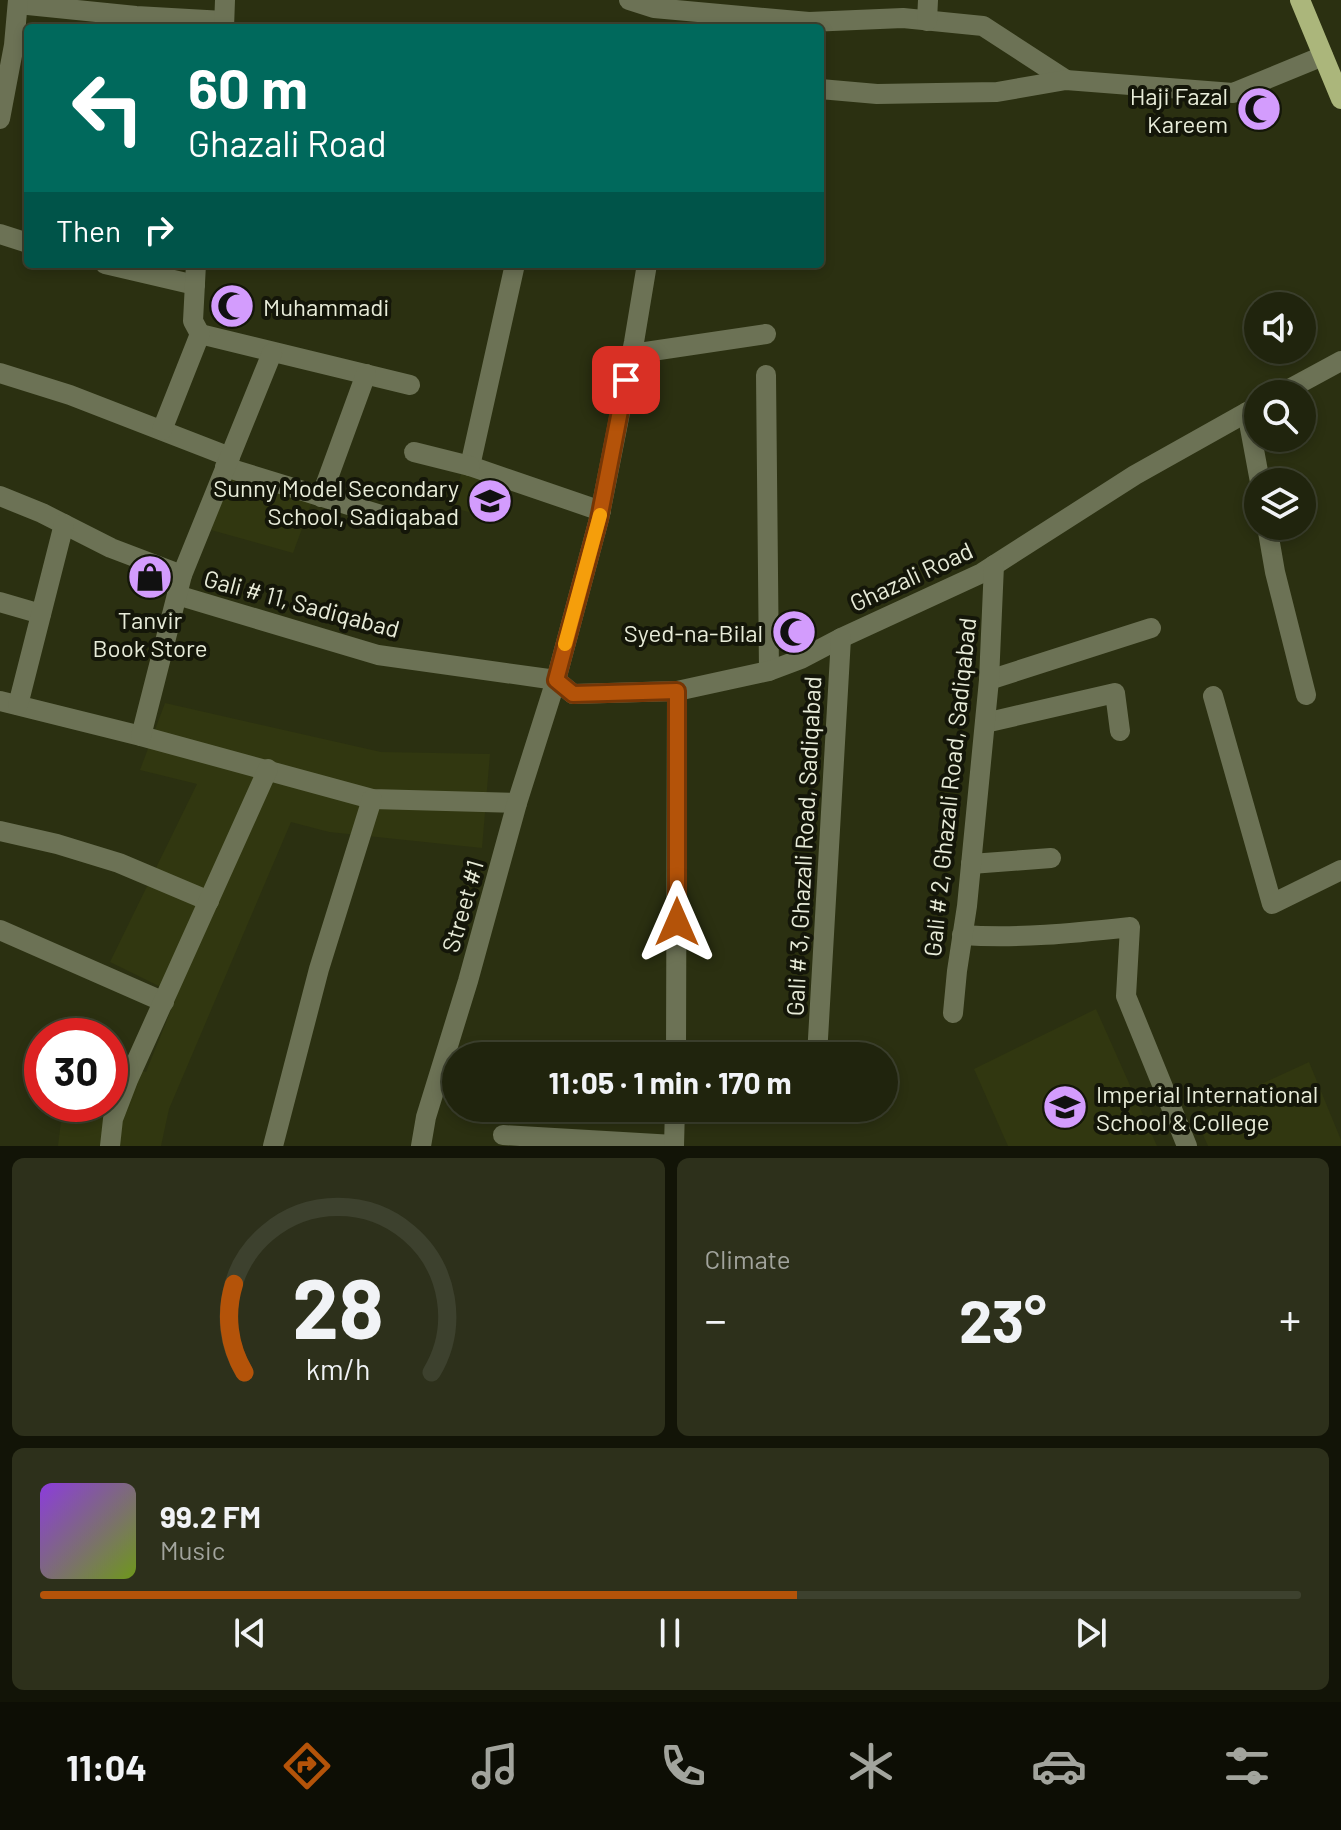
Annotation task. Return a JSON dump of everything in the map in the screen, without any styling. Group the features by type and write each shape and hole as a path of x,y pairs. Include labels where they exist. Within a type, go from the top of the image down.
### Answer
{"main road":[{"path":"1300,0 1341,99"}],"street":[{"path":"224,24 225,0"},
{"path":"629,0 679,19 809,22 903,18 927,10 983,26 1066,80"},
{"path":"0,119 14,45 18,2 214,24"},
{"path":"824,89 877,94 997,92 1066,80 1233,93 1323,56"},
{"path":"0,234 24,242"},
{"path":"122,268 195,285"},
{"path":"196,268 193,321 200,334 410,385"},
{"path":"470,466 514,268"},
{"name":"Street #1","path":"421,1146 426,1117 556,680 601,511 646,268"},
{"path":"162,430 200,334"},
{"path":"632,354 766,334"},
{"path":"141,736 179,585 272,353"},
{"path":"1306,380 1341,361"},
{"path":"0,373 70,395 162,430 228,462 321,497 391,518"},
{"path":"321,497 366,374"},
{"path":"766,375 769,671"},
{"name":"Ghazali Road","path":"556,680 573,694 677,691 769,671 801,659 982,573 1135,475 1244,414"},
{"path":"414,452 470,466 601,511"},
{"name":"Gali # 11, Sadiqabad","path":"0,496 64,524 179,585 378,655 556,680"},
{"path":"64,524 41,614 9,703 268,769 372,799 517,803"},
{"path":"1269,540 1306,695"},
{"name":"Gali # 2, Ghazali Road, Sadiqabad","path":"953,1013 989,680 994,565"},
{"path":"0,602 41,614"},
{"path":"989,680 1151,628"},
{"name":"Gali # 3, Ghazali Road, Sadiqabad","path":"818,1042 841,638"},
{"path":"676,1042 677,691"},
{"path":"985,723 1115,693 1120,731"},
{"path":"1213,696 1272,904 1341,870"},
{"path":"110,1146 113,1119 128,1080 268,769"},
{"path":"273,1146 319,969 372,799"},
{"path":"0,831 119,863 209,901"},
{"path":"971,864 1051,858"},
{"path":"962,935 997,938 1130,927 1126,996 1187,1146"},
{"path":"0,930 164,1002"},
{"path":"503,1135 674,1145 675,1122"}],"shaded area":[{"path":"462,470 513,488 503,520 452,508"},
{"path":"231,475 313,499 293,553 211,530"},
{"path":"165,703 381,752 490,754 482,848 329,832 291,822 169,1109 161,1146 58,1146 61,1122 128,1122 128,1066 146,1072 177,995 110,962 197,784 140,770"},
{"name":"Imperial International School & College","path":"1096,1009 1157,1146 1008,1146 974,1069"},
{"path":"1309,1062 1341,1146 1208,1146 1194,1115"}],"slow traffic":[{"path":"565,644 600,515"}],"place":[{"name":"Haji Fazal Kareem","path":"1259,109"},
{"name":"Muhammadi","path":"232,306"},
{"name":"Sunny Model Secondary School, Sadiqabad","path":"490,501"},
{"name":"Tanvir Book Store","path":"150,577"},
{"name":"Syed-na-Bilal","path":"794,632"},
{"name":"Imperial International School & College","path":"1065,1107"}],"route":[{"path":"626,380 599,519 556,680 573,694 677,691 677,922"}]}
